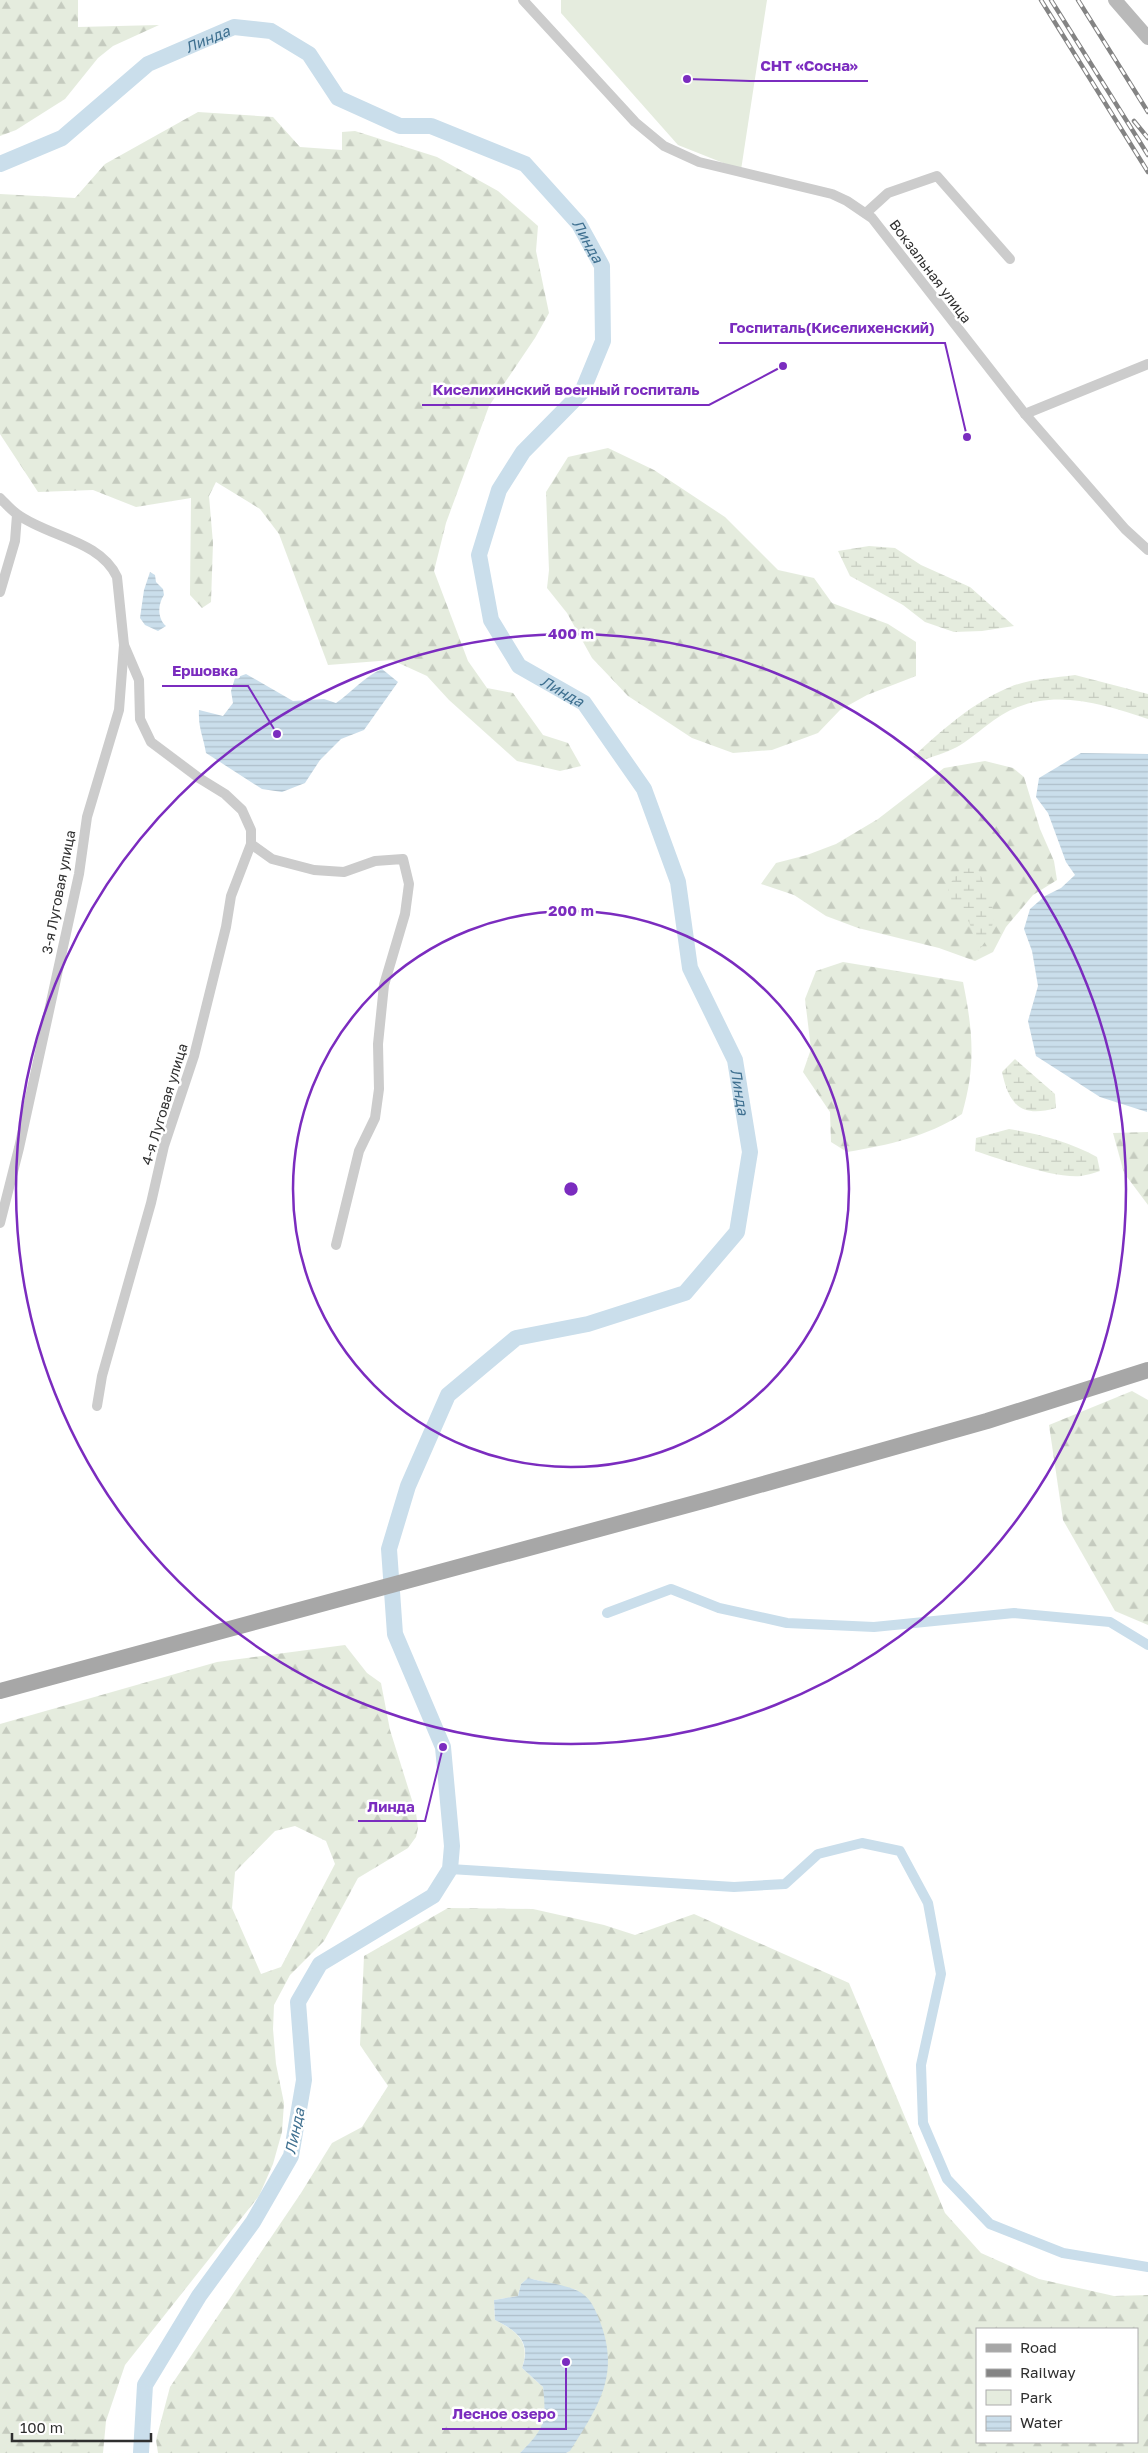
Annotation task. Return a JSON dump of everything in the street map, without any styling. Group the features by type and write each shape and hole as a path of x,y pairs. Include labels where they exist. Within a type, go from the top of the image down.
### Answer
{"main road":[{"path":"0,1691 710,1499 978,1424 1148,1370"}],"street":[{"name":"Вокзальная улица","path":"523,0 635,122 664,146 699,162 832,194 866,214 894,243 948,317 1025,414 1125,529 1148,550"},
{"path":"1115,0 1148,38"},
{"path":"866,214 888,193 937,176 1010,259"},
{"path":"1025,414 1148,364"},
{"path":"0,498 17,515 15,541 0,592"},
{"name":"3-я Луговая улица","path":"0,1223 19,1148 79,874 87,817 119,710 124,645 117,577 113,567 94,551 17,515"},
{"path":"124,645 139,680 140,719 152,742 199,778 225,794 242,810 251,830 251,844 272,859 314,870 344,872 375,861 403,859 409,884 405,914 384,985 378,1044 379,1088 374,1118 358,1151 336,1245"},
{"name":"4-я Луговая улица","path":"97,1406 102,1376 151,1203 164,1146 194,1056 226,927 231,896 251,844"}],"green space":[{"path":"0,0 78,0 78,27 159,25 113,46 98,58 65,99 16,130 0,136"},
{"path":"561,0 767,0 741,170 678,145 561,13"},
{"path":"198,112 273,117 300,147 342,150 342,132 355,131 437,157 498,191 538,226 536,251 549,313 535,338 489,406 446,523 434,571 468,661 487,688 513,693 543,735 568,743 581,766 560,771 517,761 449,700 427,676 392,660 328,665 279,534 260,509 216,482 209,496 213,543 211,602 202,608 190,595 191,498 136,507 93,490 38,492 0,434 0,194 75,198 105,164"},
{"path":"608,448 654,470 725,517 778,570 814,578 832,603 888,624 916,642 916,676 867,695 840,710 818,733 772,750 733,753 692,738 628,696 592,658 567,613 547,588 549,570 546,492 568,457"},
{"path":"869,546 895,548 921,565 970,587 1014,626 982,631 954,632 925,622 903,605 850,576 838,551"},
{"path":"1075,675 1148,694 1148,719 1083,701 1050,700 1034,702 1002,715 953,749 921,761 913,757 958,718 996,693 1025,682"},
{"path":"985,761 1013,768 1024,777 1040,829 1054,861 1057,880 1033,895 1006,927 993,952 975,961 939,948 858,928 826,916 794,895 761,884 776,863 807,855 836,844 878,819 944,768"},
{"path":"977,867 991,900 993,910 991,930 978,951 966,916 947,901 949,885 960,870"},
{"path":"843,962 963,982 972,1048 969,1080 962,1114 935,1129 907,1139 878,1146 847,1152 831,1142 830,1112 803,1072 811,1049 805,999 816,971"},
{"path":"1015,1059 1055,1094 1056,1108 1044,1111 1025,1110 1013,1101 1008,1093 1002,1072"},
{"path":"1009,1129 1054,1139 1087,1152 1097,1157 1100,1171 1081,1176 1058,1174 1028,1168 975,1151 976,1138"},
{"path":"1148,1132 1148,1205 1124,1173 1113,1133"},
{"path":"1132,1391 1148,1400 1148,1625 1115,1611 1063,1520 1049,1425"},
{"path":"345,1645 367,1673 381,1683 390,1730 416,1813 418,1828 416,1837 408,1848 358,1878 324,1941 290,1975 274,2005 273,2029 276,2064 284,2103 282,2132 273,2164 259,2196 125,2365 106,2421 103,2453 0,2453 0,1724 217,1662","holes":["295,1826 326,1841 335,1864 281,1967 261,1974 232,1908 235,1872 275,1831"]},
{"path":"448,1908 533,1909 604,1925 635,1935 694,1914 849,1983 945,2213 981,2253 1039,2279 1114,2296 1148,2295 1148,2453 566,2453 570,2451 577,2290 528,2278 521,2284 518,2296 494,2300 495,2320 516,2333 523,2344 525,2351 522,2368 543,2387 546,2408 540,2434 520,2453 158,2453 156,2440 170,2387 301,2193 332,2143 362,2127 388,2086 360,2045 364,1956"}],"water":[{"path":"150,572 155,575 156,582 163,589 164,595 159,611 161,619 166,626 158,631 145,625 140,618 144,590"},
{"path":"382,669 398,682 364,730 341,739 320,760 305,783 282,792 262,789 206,753 200,727 199,710 223,716 233,703 231,691 235,678 246,674 293,701 324,699 336,703 370,676"},
{"path":"1081,753 1148,754 1147,1112 1100,1097 1036,1056 1028,1021 1038,986 1032,951 1024,929 1030,909 1045,896 1061,888 1075,875 1066,862 1048,813 1036,797 1039,778"},
{"path":"528,2278 571,2288 585,2295 595,2310 605,2339 608,2356 604,2388 590,2419 570,2451 566,2453 520,2453 539,2431 542,2424 544,2417 543,2387 522,2368 525,2359 524,2344 510,2328 495,2320 494,2300 518,2296 521,2284"}],"waterway":[{"name":"Линда","path":"0,164 62,138 148,64 234,27 271,31 309,54 338,98 400,126 431,126 525,164 579,224 602,266 603,341 582,392 523,452 499,490 479,555 491,620 519,666 584,703 644,789 678,882 690,968 735,1060 750,1152 737,1232 685,1293 588,1324 516,1338 448,1395 408,1486 389,1549 395,1634 443,1747 452,1846 450,1869 433,1896 320,1964 298,2002 304,2080 291,2156 253,2222 199,2296 145,2385 141,2453"},
{"path":"607,1613 671,1589 719,1608 787,1623 874,1627 1014,1613 1110,1622 1148,1645"},
{"path":"450,1869 734,1887 785,1884 818,1854 862,1843 900,1851 928,1903 941,1974 921,2065 923,2123 947,2179 990,2224 1063,2253 1148,2267"}],"railway":[{"path":"1041,0 1148,172"},
{"path":"1051,0 1148,155"},
{"path":"1078,0 1148,112"},
{"path":"1134,121 1148,138"}],"place":[{"name":"СНТ «Сосна»","path":"687,79"},
{"name":"Киселихинский военный госпиталь","path":"783,366"},
{"name":"Госпиталь(Киселихенский)","path":"967,437"},
{"name":"Ершовка","path":"277,734"},
{"name":"Линда","path":"443,1747"},
{"name":"Лесное озеро","path":"566,2362"}]}
